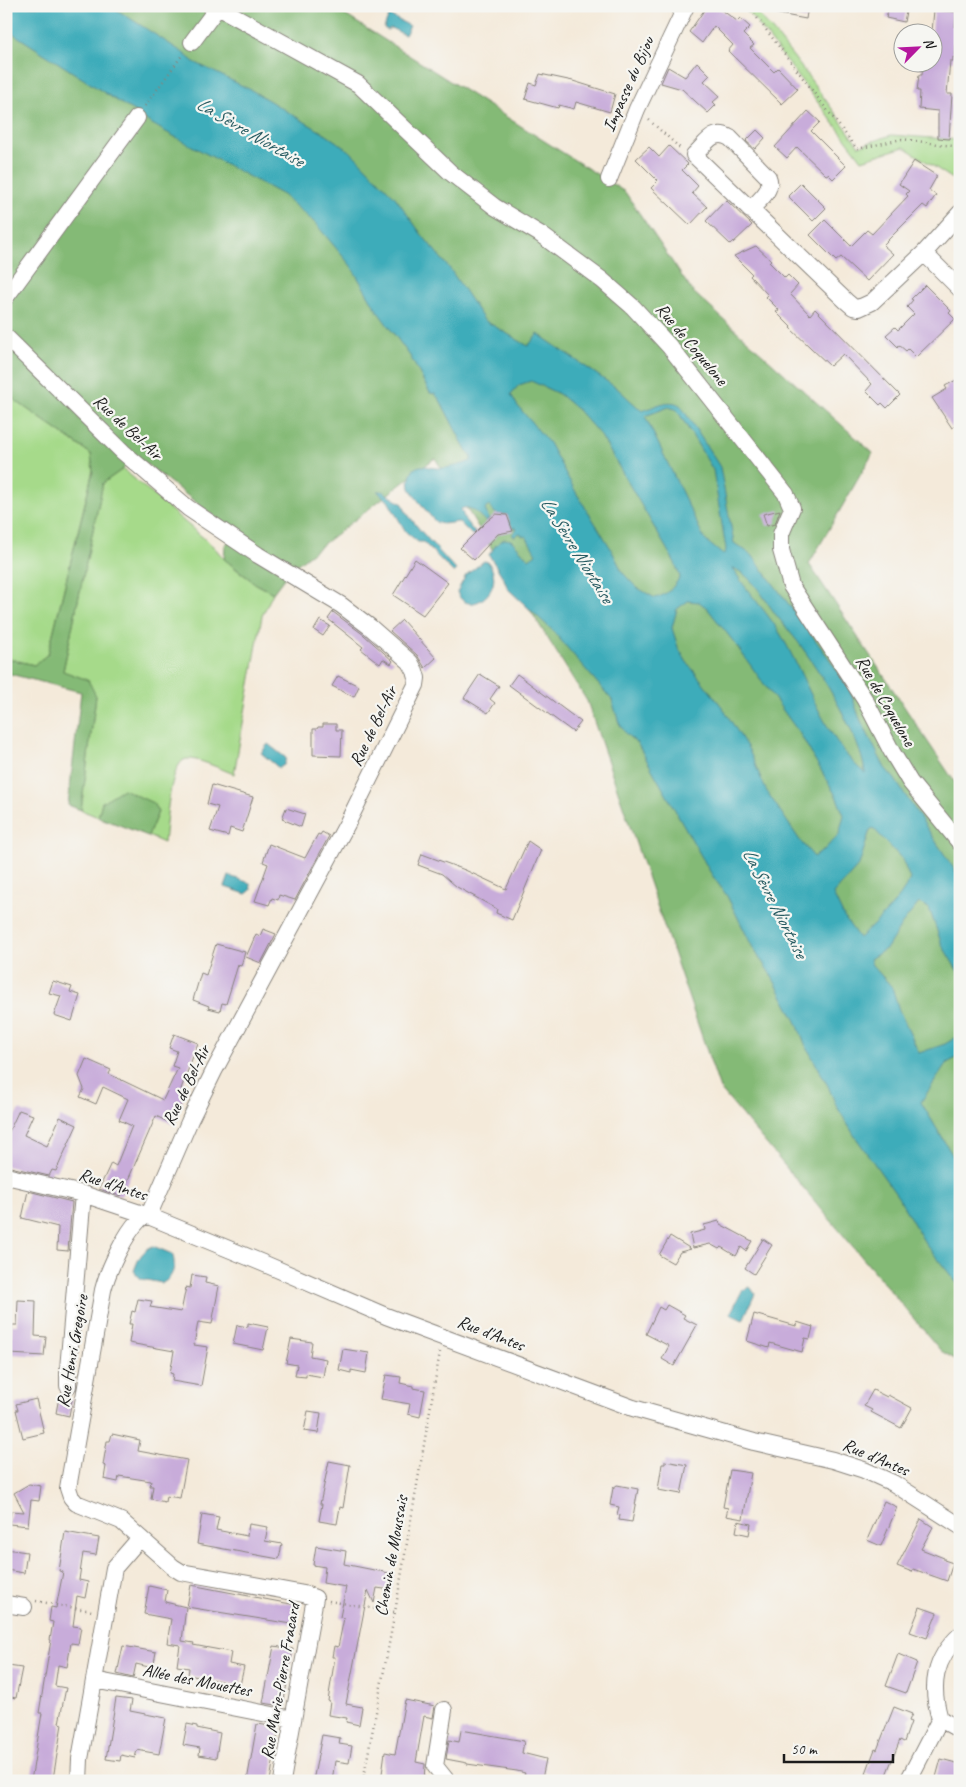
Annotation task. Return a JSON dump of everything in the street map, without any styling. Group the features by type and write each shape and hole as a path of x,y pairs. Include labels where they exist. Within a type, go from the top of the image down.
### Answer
{"street":[{"name":"Impasse du Bijou","path":"609,179 637,109 686,6"},
{"path":"192,42 218,7"},
{"name":"Rue de Coquelone","path":"218,7 358,84 452,173 495,207 540,234 602,280 633,307 669,346 786,494 792,508 781,534 781,550 790,586 865,700 910,782 960,843"},
{"path":"6,297 137,118"},
{"path":"750,210 768,190 770,186 768,177 730,138 724,135 714,136 694,155 750,210 853,306 859,308 872,302 924,253 960,213"},
{"path":"924,253 960,289"},
{"name":"Rue de Bel-Air","path":"6,337 123,452 188,508 341,605 363,621 410,662 417,678 416,684 348,824 214,1071 186,1128 157,1197 146,1216"},
{"name":"Rue d'Antes","path":"6,1176 83,1194 146,1216 386,1316 444,1336 633,1408 864,1470 893,1483 960,1526"},
{"path":"68,1386 83,1194"},
{"name":"Rue Henri Gregoire","path":"76,1503 71,1497 68,1488 103,1290 109,1268 131,1231 139,1220 146,1216"},
{"name":"Rue Marie-Pierre Fracard","path":"76,1503 120,1522 181,1572 304,1594 315,1598 282,1781"},
{"path":"79,1781 80,1758 114,1568 140,1538"},
{"path":"6,1604 24,1607"},
{"path":"908,1781 940,1719 934,1688 942,1656 960,1636"},
{"name":"Allée des Mouettes","path":"94,1680 293,1718"},
{"path":"444,1710 435,1766 447,1781"},
{"path":"940,1719 960,1730"}],"path":[{"path":"748,6 857,150 902,139 960,147"},
{"path":"137,118 192,42"},
{"path":"637,109 683,151 694,155"},
{"name":"Chemin de Moussais","path":"363,1781 439,1355 444,1336"},
{"path":"315,1598 394,1612"},
{"path":"24,1607 25,1599 106,1613"}],"green space":[{"path":"6,6 331,6 625,192 692,291 873,453 809,564 960,790 960,1362 941,1351 720,1089 587,701 435,458 291,569 273,593 256,584 224,559 225,545 237,534 136,456 123,469 103,483 63,671 88,680 96,696 81,810 68,805 81,692 6,673 6,658 34,665 48,654 93,471 91,454 6,394"},
{"path":"742,6 751,6 766,23 807,74 859,146 891,135 960,140 959,183 904,147 862,160 758,24"},
{"path":"6,394 91,454 93,470 48,654 34,665 6,658"},
{"path":"123,469 214,547 234,567 273,593 262,616 234,774 196,760 186,759 180,763 169,797 164,843 148,836 158,812 102,802 98,817 81,810 96,696 63,671 103,483"},
{"path":"123,789 153,803 158,812 148,836 98,817 102,802"}],"water":[{"name":"La Sèvre Niortaise","path":"6,6 111,6 182,52 194,62 253,91 350,151 395,197 422,235 450,269 484,320 528,346 538,334 618,389 642,411 672,402 681,406 720,467 734,543 752,555 849,688 860,719 885,768 894,778 960,878 960,975 942,945 929,908 919,903 902,924 887,948 870,959 872,965 892,987 899,1010 919,1053 945,1044 960,1035 960,1056 947,1063 921,1102 960,1168 960,1287 925,1243 898,1197 854,1135 836,1105 805,1044 796,1021 771,975 753,948 727,896 712,875 637,743 626,734 619,723 612,700 552,630 508,589 489,555 496,545 504,539 511,540 529,559 536,554 526,536 524,537 519,533 514,537 512,534 517,529 515,527 512,529 507,515 496,514 489,506 485,509 489,519 486,522 471,509 461,509 465,520 475,533 472,535 459,522 444,524 436,522 411,490 409,485 410,476 415,468 420,466 440,468 454,466 471,461 471,456 440,400 435,394 430,393 410,356 378,312 351,266 315,223 283,195 147,121 141,115 6,29","holes":["531,381 559,394 578,410 601,436 675,563 680,577 667,593 655,598 636,587 623,573 610,547 577,494 549,443 517,405 511,394 519,385","669,407 677,410 713,470 726,549 725,553 722,554 705,540 645,416","733,568 746,576 758,588 820,673 851,730 858,746 865,773 851,760 827,726 778,630","688,601 699,602 707,608 800,734 836,796 844,815 839,834 824,850 814,857 801,842 766,790 749,750 723,708 686,661 678,647 672,628 677,609","873,828 902,859 910,879 894,903 859,938 844,917 833,894 859,865 870,830"]},
{"path":"389,15 410,26 405,35 391,28 387,30 384,28"},
{"path":"377,491 382,491 403,504 406,512 420,530 456,570 454,573 423,542 418,542 406,532 388,501"},
{"path":"484,561 488,562 493,572 493,582 490,591 477,602 469,603 462,600 457,592 466,575"},
{"path":"268,744 286,758 284,765 279,768 261,753"},
{"path":"229,876 250,883 251,890 246,894 225,887"},
{"path":"153,1246 172,1254 174,1262 171,1275 162,1283 141,1279 134,1271 143,1253"},
{"path":"748,1287 755,1294 743,1320 730,1314 743,1289 745,1290"}],"building":[{"path":"707,6 716,6 737,21 740,18 750,27 743,34 754,45 750,48 774,72 778,68 798,89 782,104 728,51 733,45 714,26 702,43 689,32"},
{"path":"769,6 808,6 806,19 768,12"},
{"path":"889,6 907,6 904,22 886,18"},
{"path":"934,10 956,12 955,58 953,57 953,61 950,61 947,94 952,94 949,139 938,138 938,111 919,109 920,91 917,91 919,75 922,75 922,72 944,72 944,22 933,22"},
{"path":"697,62 710,75 704,81 720,96 713,102 716,105 708,113 682,89 661,83 668,67 685,77"},
{"path":"540,74 573,81 615,94 610,112 576,102 574,109 559,105 558,108 525,99 530,83 536,85"},
{"path":"808,111 820,122 811,131 846,166 833,179 828,174 826,175 797,147 787,158 775,147"},
{"path":"757,130 765,138 755,149 746,141"},
{"path":"669,146 688,164 682,170 698,186 692,193 707,207 690,225 651,188 658,181 636,159 649,147 659,157"},
{"path":"914,161 937,176 929,190 936,195 927,208 923,205 883,245 893,254 867,281 841,257 836,261 810,235 825,220 851,246 867,230 872,234 908,196 906,194 909,191 899,184"},
{"path":"801,183 826,208 813,221 788,196"},
{"path":"726,200 752,225 731,245 706,221"},
{"path":"756,246 771,260 769,262 785,278 788,275 798,285 790,294 810,315 815,309 900,395 887,408 882,403 880,405 866,391 872,384 843,354 830,366 776,312 779,310 766,297 768,295 750,276 752,274 734,256"},
{"path":"925,285 951,311 949,313 955,319 916,357 908,349 906,351 899,345 898,347 886,335 895,327 898,330 914,314 907,307 913,300 911,299"},
{"path":"960,378 960,423 952,428 932,398 947,389 945,386"},
{"path":"780,510 775,524 767,526 763,514"},
{"path":"496,514 507,515 513,531 498,534 474,560 460,548"},
{"path":"415,559 448,583 423,615 393,595"},
{"path":"333,612 364,635 393,661 391,664 383,659 380,664 361,649 363,647 328,619"},
{"path":"320,620 330,626 323,636 314,630"},
{"path":"402,620 436,658 425,668 417,655 390,631"},
{"path":"480,674 499,686 490,699 495,703 488,713 464,698"},
{"path":"517,674 581,722 573,732 509,685"},
{"path":"338,676 359,686 354,697 332,686"},
{"path":"323,724 336,724 336,730 342,730 341,756 313,755 313,729 323,727"},
{"path":"212,785 253,797 242,832 230,828 228,836 210,831 218,807 207,804"},
{"path":"286,808 305,814 301,827 282,819"},
{"path":"322,832 329,836 295,900 279,895 278,900 272,898 269,905 255,901 268,864 263,862 269,844 305,858 318,834 320,835"},
{"path":"528,841 541,850 512,920 496,913 497,909 457,887 442,874 418,865 422,854 465,870 506,889"},
{"path":"263,929 276,934 261,963 246,957 256,934 260,936"},
{"path":"216,944 245,952 241,966 238,965 226,1004 222,1003 220,1011 208,1008 209,1006 193,1000 201,973 206,975"},
{"path":"53,981 72,987 70,992 80,995 72,1021 54,1015 61,996 49,993"},
{"path":"174,1034 198,1043 181,1089 186,1092 172,1124 156,1116 121,1196 99,1189 111,1163 116,1166 132,1126 119,1120 128,1099 103,1087 96,1104 80,1097 84,1089 79,1076 86,1059 111,1070 109,1074 163,1100 178,1068 172,1066 177,1051 169,1048"},
{"path":"19,1110 33,1115 24,1135 47,1146 60,1117 77,1125 56,1171 52,1170 49,1176 6,1166 6,1138"},
{"path":"28,1191 72,1202 68,1251 57,1250 58,1227 22,1218"},
{"path":"719,1221 720,1224 752,1241 746,1251 741,1247 736,1256 721,1247 719,1249 710,1244 693,1248 690,1234 705,1230 704,1225"},
{"path":"670,1236 691,1249 680,1252 673,1263 659,1255"},
{"path":"763,1239 772,1245 754,1274 745,1268"},
{"path":"192,1275 206,1277 205,1283 219,1286 212,1324 198,1322 194,1345 208,1347 201,1386 172,1381 173,1374 170,1373 174,1351 129,1343 132,1324 129,1324 132,1311 135,1312 138,1299 152,1301 150,1307 181,1312 186,1287 190,1288"},
{"path":"18,1300 36,1301 35,1336 46,1337 44,1356 10,1354 12,1325 17,1325"},
{"path":"667,1305 685,1315 683,1318 697,1325 674,1366 662,1359 669,1346 646,1334 659,1307 664,1310"},
{"path":"754,1314 796,1326 797,1322 813,1327 810,1339 805,1338 802,1352 770,1343 769,1348 747,1341"},
{"path":"248,1323 268,1327 263,1350 233,1344 237,1325 248,1327"},
{"path":"291,1339 312,1342 310,1356 326,1359 323,1377 306,1374 306,1377 295,1376 297,1365 286,1363"},
{"path":"343,1349 369,1353 366,1373 351,1370 351,1373 339,1370"},
{"path":"386,1375 401,1377 400,1383 425,1390 420,1417 408,1414 410,1404 381,1399"},
{"path":"873,1390 887,1397 888,1395 912,1408 901,1428 871,1412 872,1410 864,1406"},
{"path":"59,1397 72,1400 69,1416 56,1413"},
{"path":"36,1399 44,1433 23,1438 16,1404"},
{"path":"308,1411 321,1413 318,1433 304,1431"},
{"path":"112,1434 140,1440 138,1451 187,1460 180,1498 166,1496 165,1502 151,1499 153,1486 150,1486 151,1481 119,1476 118,1482 104,1479 106,1466 103,1465 107,1441 110,1441"},
{"path":"329,1461 350,1465 343,1508 340,1507 337,1524 319,1521 322,1504 320,1504"},
{"path":"665,1461 687,1465 681,1494 658,1490 662,1464 665,1464"},
{"path":"730,1470 751,1473 743,1519 726,1516 728,1508 723,1507"},
{"path":"29,1484 41,1486 39,1501 31,1500 28,1526 9,1524 11,1511 24,1512 14,1493"},
{"path":"617,1485 638,1489 632,1522 619,1520 620,1515 617,1514 619,1507 610,1505 613,1488"},
{"path":"884,1501 897,1507 881,1546 867,1540"},
{"path":"202,1514 219,1517 216,1530 247,1536 249,1524 268,1527 265,1541 282,1544 279,1559 197,1544"},
{"path":"921,1519 933,1527 921,1549 953,1563 947,1581 913,1569 912,1572 897,1566"},
{"path":"738,1521 751,1524 749,1535 736,1532"},
{"path":"65,1532 99,1538 96,1555 83,1553 79,1580 88,1582 85,1598 77,1596 73,1626 81,1627 78,1644 71,1643 67,1667 58,1665 55,1686 66,1688 59,1723 62,1724 53,1779 46,1778 45,1781 31,1781 42,1713 39,1713 51,1640 53,1622 49,1621 51,1607 56,1608 63,1572 59,1571"},
{"path":"316,1546 346,1551 344,1564 394,1574 391,1590 377,1588 374,1603 368,1590 346,1704 362,1707 359,1725 346,1722 347,1718 328,1715 330,1702 328,1701 335,1657 332,1657 334,1646 338,1647 344,1618 340,1617 346,1587 323,1583 325,1567 313,1565"},
{"path":"6,1549 27,1552 24,1573 6,1570"},
{"path":"191,1585 296,1605 292,1624 187,1607"},
{"path":"149,1586 167,1590 165,1602 186,1607 182,1641 231,1652 229,1664 244,1667 240,1685 188,1675 189,1668 177,1666 180,1645 167,1643 171,1619 144,1614"},
{"path":"920,1607 937,1613 927,1638 910,1632"},
{"path":"123,1646 156,1652 153,1668 136,1664 133,1678 117,1674"},
{"path":"274,1646 293,1649 283,1706 263,1703"},
{"path":"898,1654 917,1662 906,1693 886,1686"},
{"path":"8,1666 22,1668 16,1698 6,1696"},
{"path":"116,1698 132,1700 130,1711 166,1718 159,1754 137,1750 135,1758 121,1755 120,1761 106,1759"},
{"path":"405,1700 435,1706 433,1718 424,1716 416,1762 425,1764 424,1781 381,1781 385,1752 395,1754"},
{"path":"894,1707 912,1714 909,1721 911,1722 904,1742 900,1740 884,1780 866,1773"},
{"path":"187,1724 220,1733 216,1758 199,1755 200,1748 183,1745"},
{"path":"257,1724 279,1727 270,1781 247,1781"},
{"path":"461,1730 524,1741 522,1753 546,1759 542,1779 524,1775 525,1773 517,1771 446,1759 449,1740 459,1742"},
{"path":"322,1735 340,1738 339,1744 352,1746 349,1763 335,1761 332,1781 313,1781"},
{"path":"941,1759 960,1764 960,1781 935,1781"}]}
